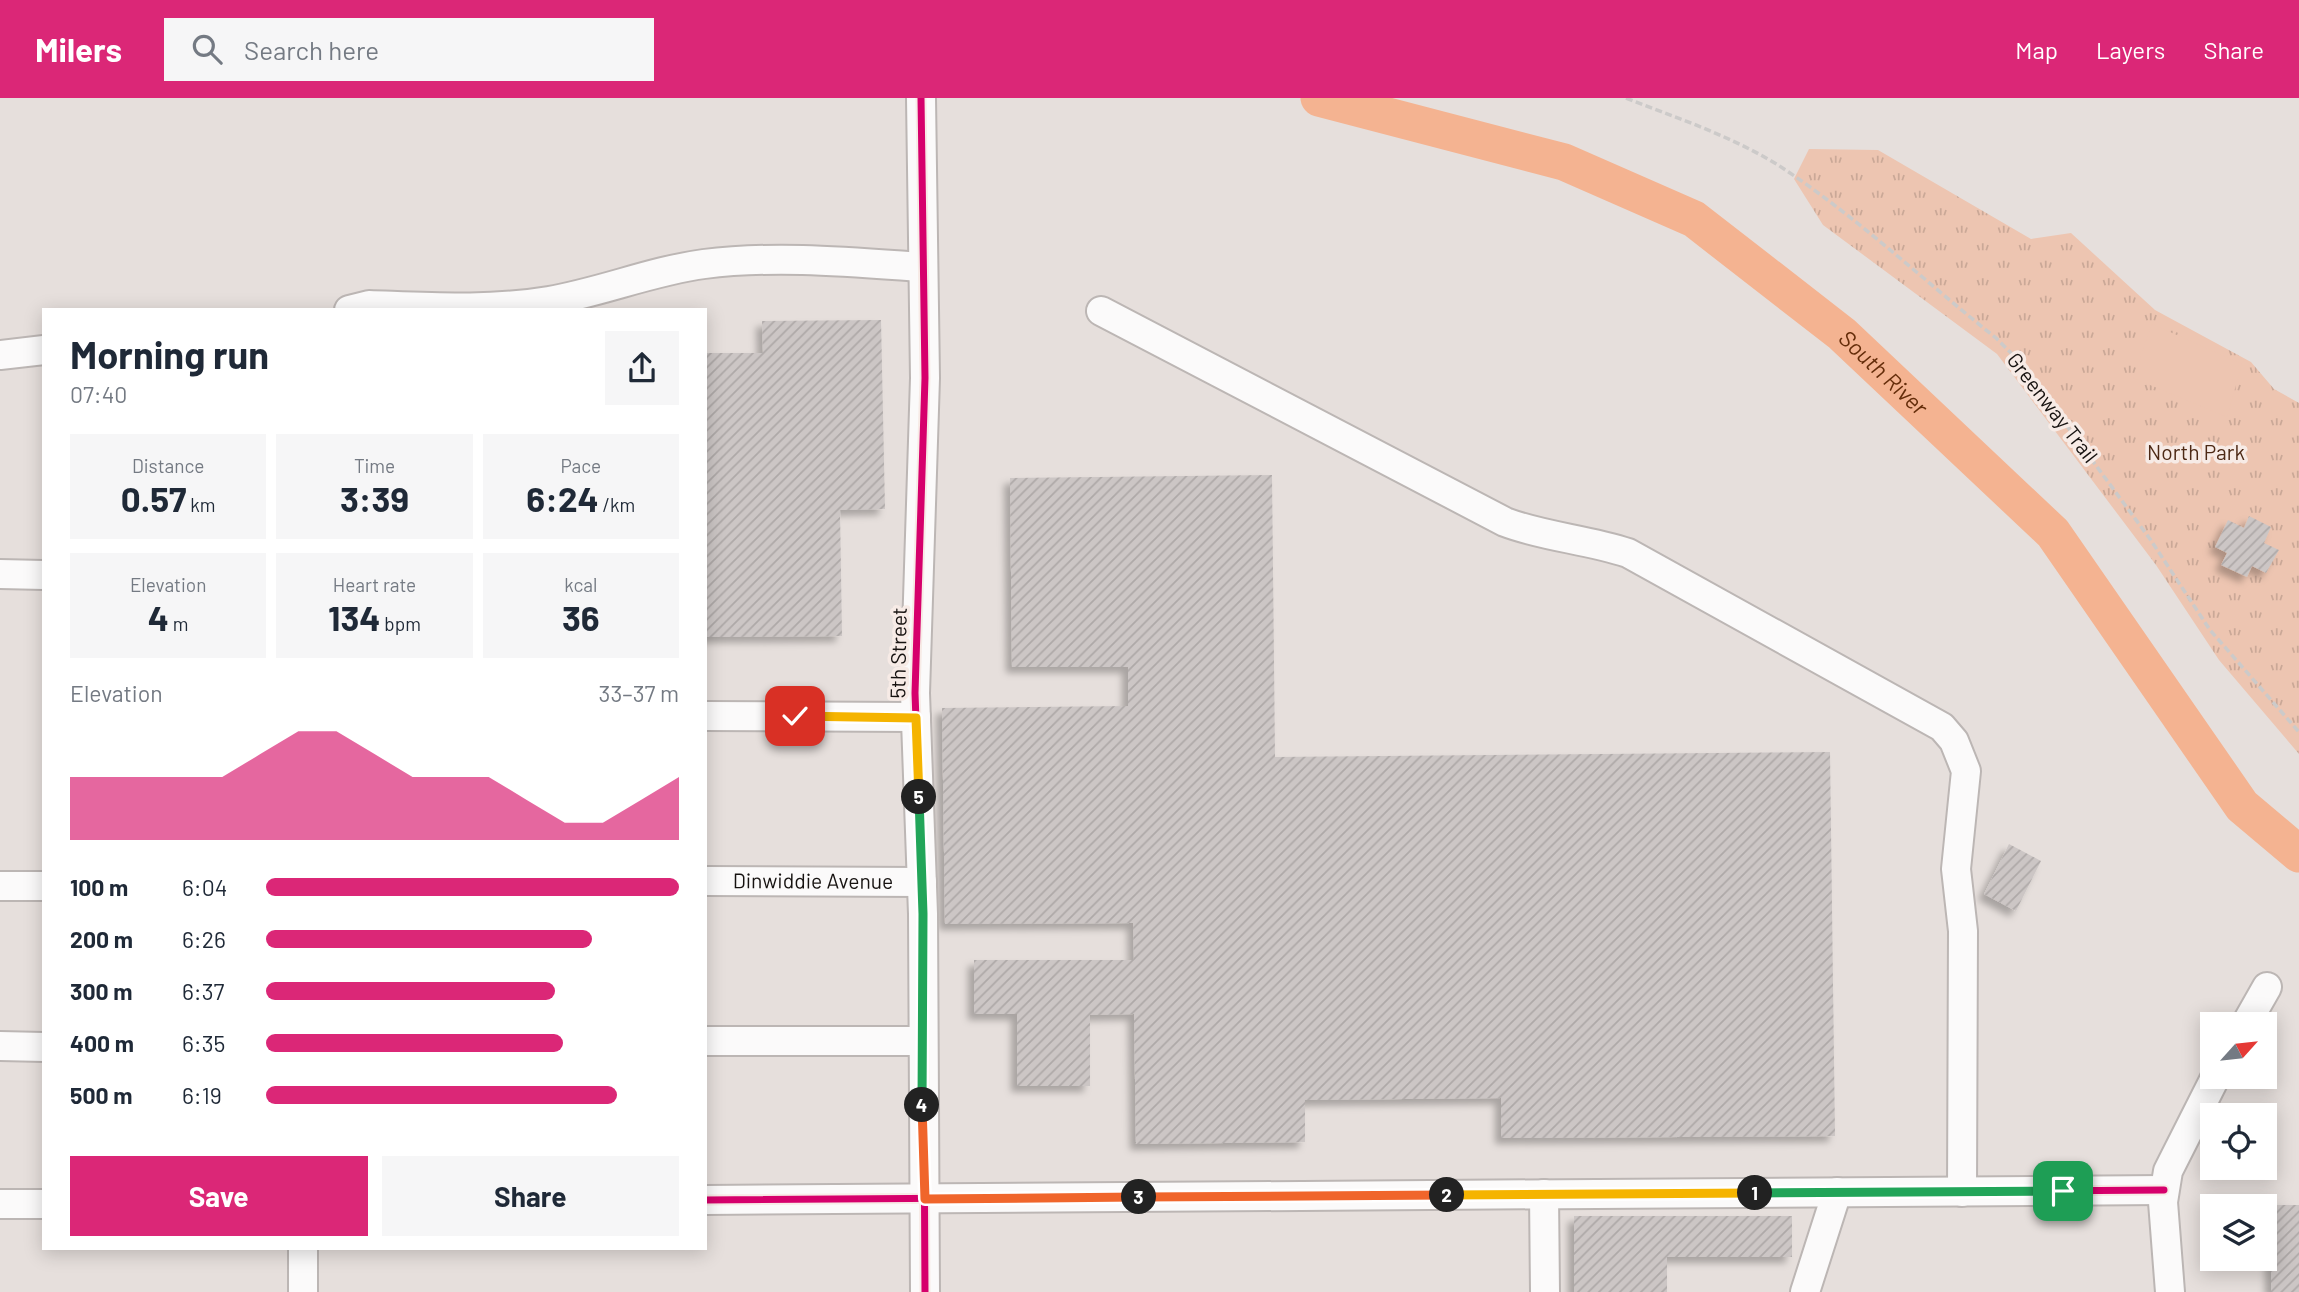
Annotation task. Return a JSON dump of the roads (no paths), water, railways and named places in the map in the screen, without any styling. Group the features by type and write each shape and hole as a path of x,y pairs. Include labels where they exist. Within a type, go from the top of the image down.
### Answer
{"street":[{"name":"5th Street","path":"921,98 925,378 916,718 922,882 925,1292"},
{"path":"357,308 369,305 515,306 552,301 648,275 743,261 835,261 922,267"},
{"path":"1101,311 1505,522 1528,531 1574,537 1628,553 1942,727 1954,741 1966,771 1956,860 1963,931 1962,1192"},
{"path":"0,355 42,350"},
{"path":"0,575 42,575"},
{"path":"707,716 916,718"},
{"name":"Dinwiddie Avenue","path":"707,881 922,882"},
{"path":"0,886 42,886"},
{"path":"2253,1012 2267,988"},
{"path":"707,1041 922,1041"},
{"path":"0,1046 42,1047"},
{"path":"2171,1292 2164,1189 2174,1156 2209,1089"},
{"path":"707,1200 2164,1189"},
{"path":"1805,1292 1837,1192"},
{"path":"1544,1194 1545,1292"},
{"path":"0,1204 42,1204"},
{"path":"303,1250 303,1292"}],"waterway":[{"name":"South River","path":"1319,98 1564,162 1694,219 1842,334 2053,533 2242,806 2299,854"}],"park label":[{"name":"North Park","path":"2196,453"}]}
